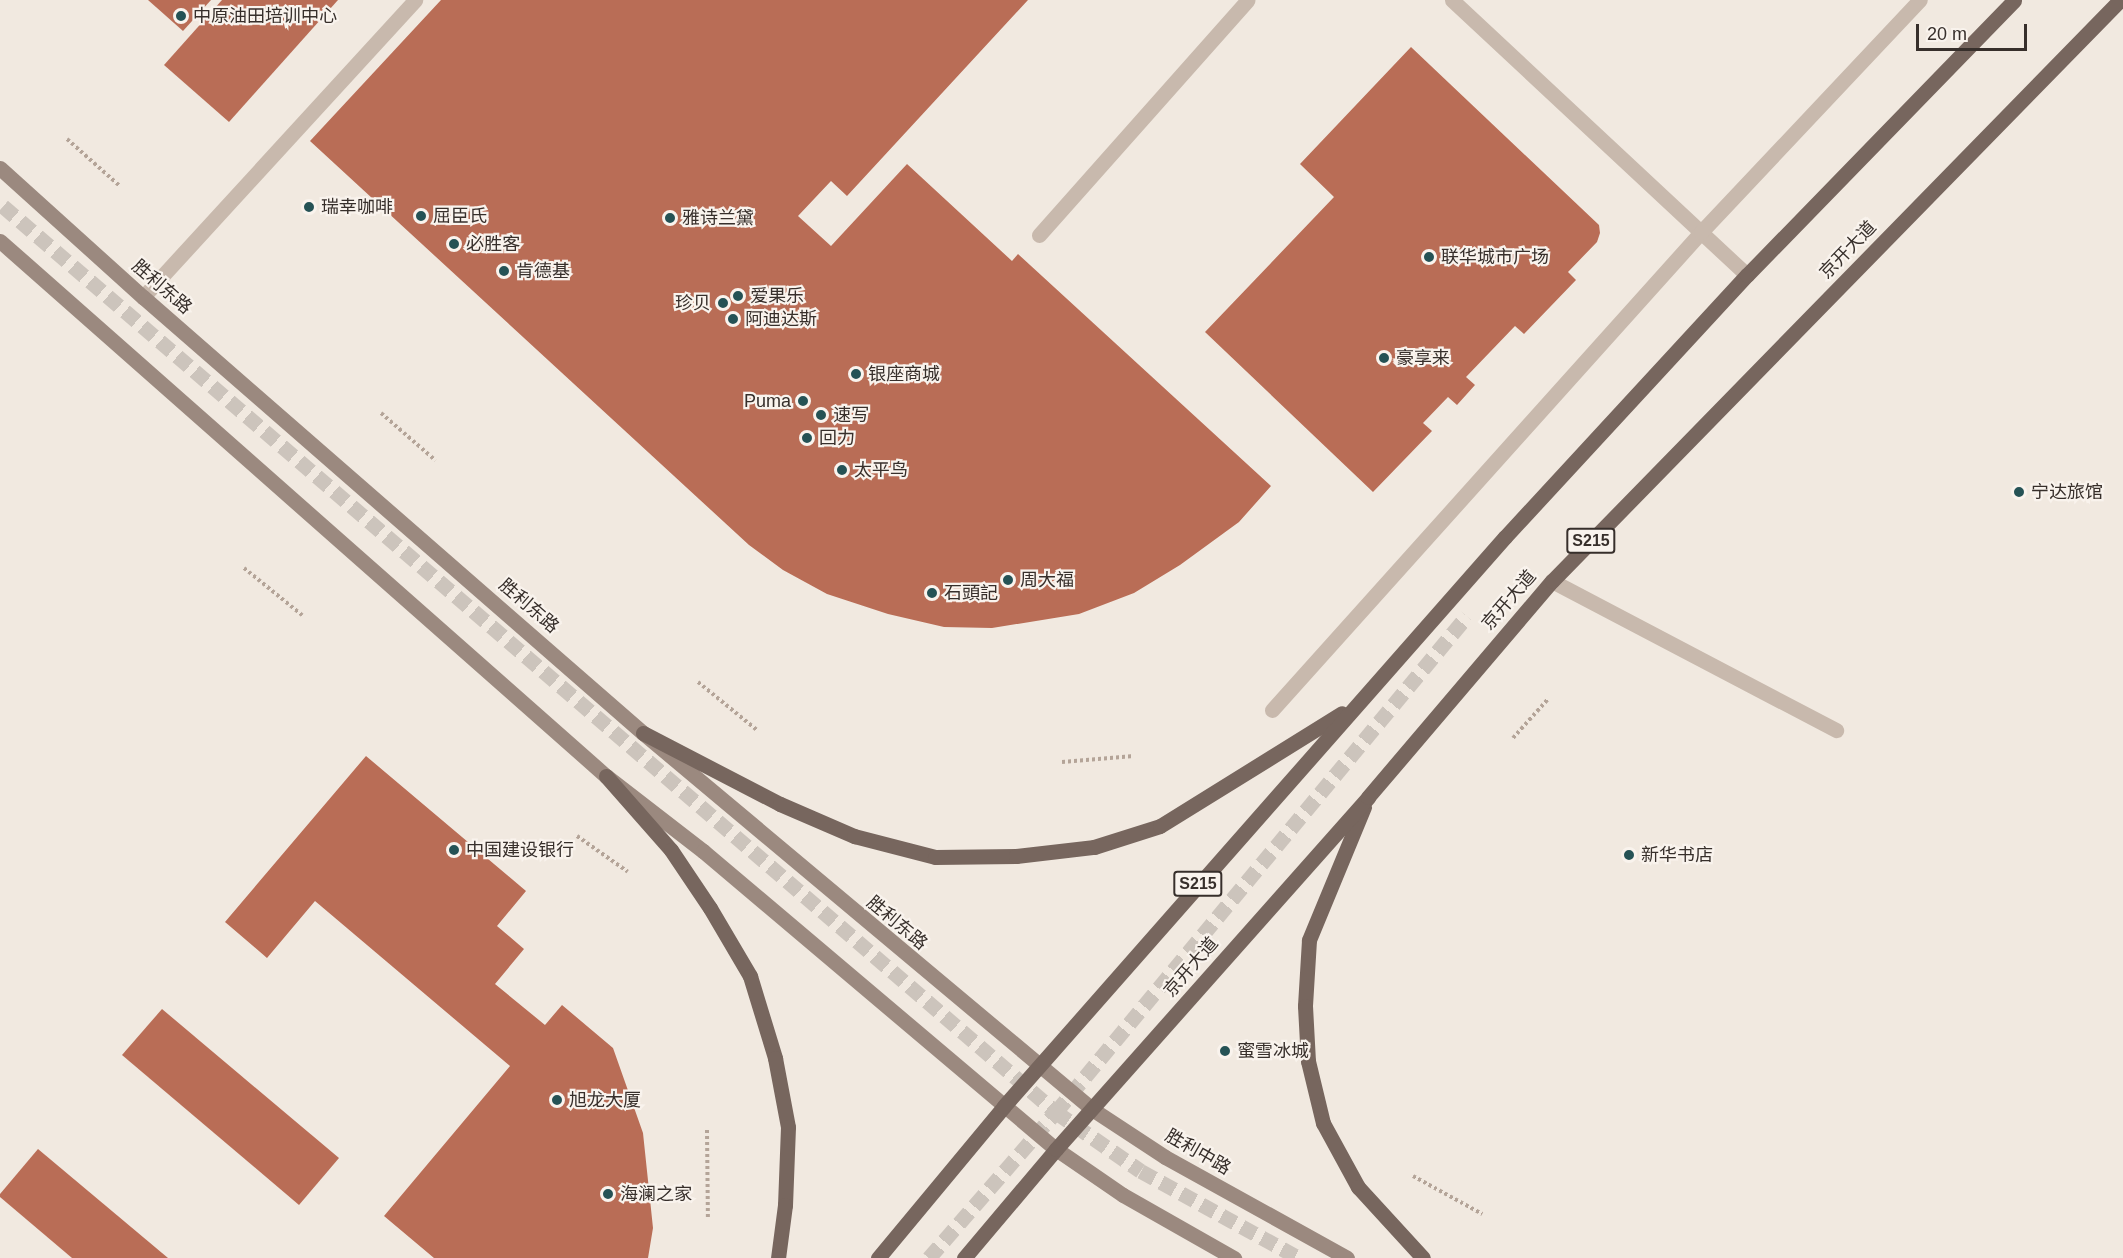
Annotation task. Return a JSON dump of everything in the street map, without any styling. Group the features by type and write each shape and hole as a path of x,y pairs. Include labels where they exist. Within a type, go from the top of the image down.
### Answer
{"main road":[{"name":"S215","path":"878,1258 1039,1065 1505,537 1747,275 2014,0"},
{"name":"京开大道","path":"964,1258 1056,1149 1368,797 1552,581 2120,0"},
{"name":"胜利东路","path":"0,168 143,297 526,628 642,733 1039,1065"},
{"path":"0,241 606,776 703,851 1056,1149 1123,1195 1234,1258"},
{"path":"642,733 780,804 854,836 935,857 1016,856 1094,847 1160,826 1357,703"},
{"path":"606,776 671,850 710,908 750,975 775,1058 788,1127 785,1204 778,1258"},
{"path":"1368,797 1310,940 1305,1006 1308,1061 1323,1123 1358,1187 1423,1258"},
{"name":"胜利中路","path":"1039,1065 1092,1109 1165,1157 1347,1258"}],"lane":[{"path":"143,297 415,0"},
{"path":"1452,0 1747,275"},
{"path":"1272,710 1701,232 1920,0"},
{"path":"1039,235 1243,2"},
{"path":"1552,581 1836,730"}],"path":[{"path":"67,140 120,186"},
{"path":"381,413 435,460"},
{"path":"244,568 302,615"},
{"path":"698,682 758,732"},
{"path":"1514,738 1548,699"},
{"path":"1062,762 1134,756"},
{"path":"577,836 628,872"},
{"path":"707,1130 708,1219"},
{"path":"1413,1176 1482,1214"}],"building":[{"name":"中原油田培训中心","path":"148,0 211,0 183,31"},
{"path":"222,0 338,0 229,122 164,65"},
{"name":"银座商城","path":"441,0 1028,0 847,196 831,181 798,216 831,246 907,164 1012,261 1018,254 1271,486 1239,522 1180,565 1134,593 1079,614 992,628 944,627 888,614 827,594 783,570 749,545 310,141"},
{"name":"联华城市广场","path":"1411,47 1599,225 1600,233 1597,242 1568,272 1576,280 1524,334 1515,326 1466,377 1475,385 1457,405 1448,397 1423,423 1432,431 1373,492 1205,332 1334,197 1300,164"},
{"path":"366,756 526,891 497,926 524,949 495,984 545,1025 562,1005 613,1048 643,1133 653,1228 648,1258 434,1258 384,1216 510,1066 315,901 267,958 225,922"},
{"path":"162,1009 339,1158 299,1205 122,1055"},
{"path":"38,1149 168,1258 72,1258 0,1197 0,1194"}],"tunnel":[{"path":"3,206 1056,1112 1141,1171 1299,1258"},
{"path":"929,1258 1056,1112 1467,616"}],"place":[{"name":"中原油田培训中心","path":"181,16"},
{"name":"瑞幸咖啡","path":"309,207"},
{"name":"屈臣氏","path":"421,216"},
{"name":"雅诗兰黛","path":"670,218"},
{"name":"必胜客","path":"454,244"},
{"name":"联华城市广场","path":"1429,257"},
{"name":"肯德基","path":"504,271"},
{"name":"爱果乐","path":"738,296"},
{"name":"珍贝","path":"723,303"},
{"name":"阿迪达斯","path":"733,319"},
{"name":"豪享来","path":"1384,358"},
{"name":"银座商城","path":"856,374"},
{"name":"Puma","path":"803,401"},
{"name":"速写","path":"821,415"},
{"name":"回力","path":"807,438"},
{"name":"太平鸟","path":"842,470"},
{"name":"宁达旅馆","path":"2019,492"},
{"name":"周大福","path":"1008,580"},
{"name":"石頭記","path":"932,593"},
{"name":"中国建设银行","path":"454,850"},
{"name":"新华书店","path":"1629,855"},
{"name":"蜜雪冰城","path":"1225,1051"},
{"name":"旭龙大厦","path":"557,1100"},
{"name":"海澜之家","path":"608,1194"}]}
